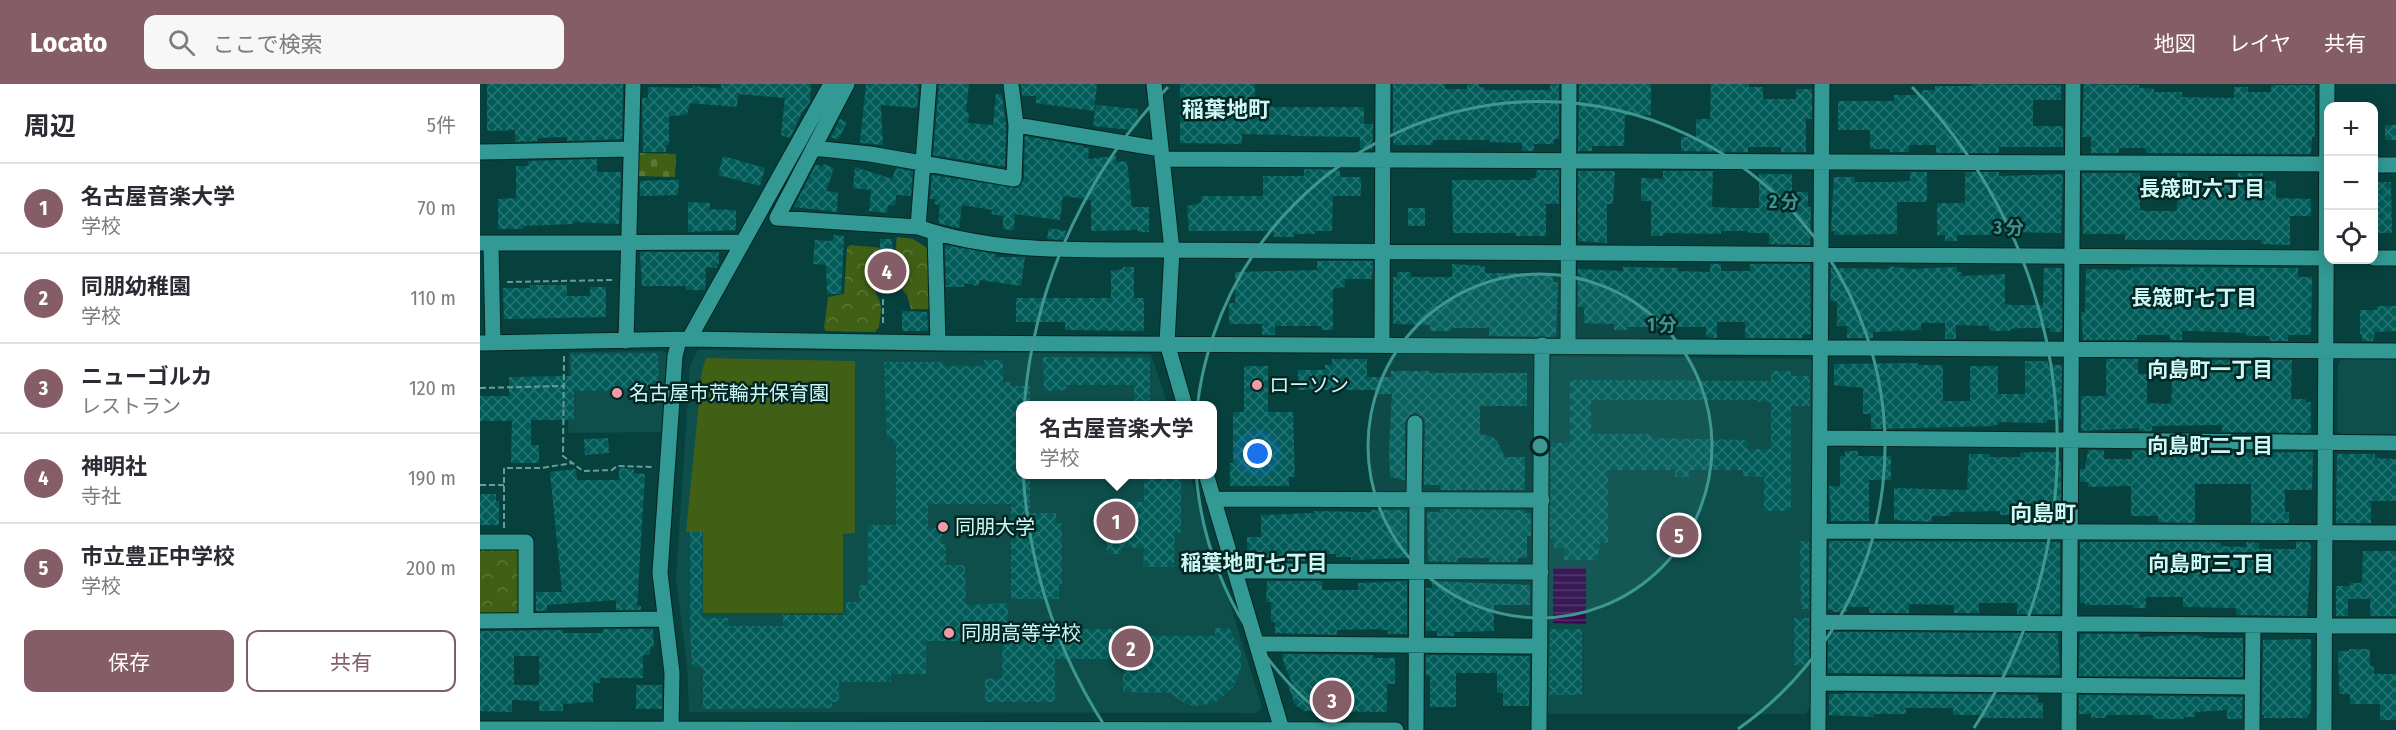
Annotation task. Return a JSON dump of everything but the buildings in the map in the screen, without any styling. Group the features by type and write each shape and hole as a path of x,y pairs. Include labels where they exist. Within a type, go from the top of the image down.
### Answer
{"street":[{"path":"626,341 633,84"},
{"path":"671,730 672,673 660,573 675,356 784,166 795,152 831,84"},
{"path":"847,84 777,218 918,227 935,233 1001,246 1172,250 2324,258"},
{"path":"918,227 929,84"},
{"path":"813,148 870,154 1014,179 1016,125 1011,84"},
{"path":"1154,84 1172,250 1167,343 1184,401"},
{"path":"1382,344 1383,84"},
{"path":"1568,345 1569,84"},
{"path":"1818,730 1822,84"},
{"path":"2069,730 2073,84"},
{"path":"2327,84 2328,156"},
{"path":"1016,125 1161,154 1383,160 2324,164"},
{"path":"480,152 631,149"},
{"path":"2378,165 2396,165"},
{"path":"935,233 938,343"},
{"path":"741,242 485,243 492,282 486,343 684,340 2396,351"},
{"path":"2378,258 2396,258"},
{"path":"2324,730 2327,264"},
{"path":"1539,730 1542,345"},
{"path":"1415,423 1416,730"},
{"path":"1820,438 2396,443"},
{"path":"1207,479 1282,730"},
{"path":"1213,499 1542,500"},
{"path":"1820,531 2396,533"},
{"path":"480,542 526,542 526,621"},
{"path":"1235,570 1541,572"},
{"path":"480,621 665,620"},
{"path":"1819,622 2396,626"},
{"path":"2252,730 2253,625"},
{"path":"1257,644 1540,646"},
{"path":"1818,683 2252,687"},
{"path":"480,729 1396,730"}],"path":[{"path":"492,282 627,279"},
{"path":"883,299 883,342"},
{"path":"564,342 562,456 583,471 612,470 617,466 666,468"},
{"path":"480,388 563,386"},
{"path":"504,542 504,468 541,468 573,463"},
{"path":"480,485 504,485"}],"shaded area":[{"name":"同朋大学","path":"698,350 1151,354 1167,401 1016,401 1016,479 1191,479 1262,707 1256,713 689,712 687,665 676,579 690,365"},
{"name":"名古屋市荒輪井保育園","path":"663,351 668,353 663,432 568,433 569,352"},
{"path":"1552,356 1810,359 1814,363 1810,707 1806,714 1550,714 1545,710 1548,362"},
{"path":"2344,356 2396,357 2396,434 2342,434 2337,430 2338,364"},
{"path":"1553,568 1586,568 1586,624 1553,623"}],"green space":[{"path":"637,153 676,154 675,177 636,176"},
{"path":"897,237 913,239 927,248 930,308 928,309 911,309 907,295 896,284"},
{"path":"850,245 882,248 875,291 881,310 879,327 875,332 826,331 824,328 828,297 844,294 847,248"},
{"path":"706,358 855,361 855,533 843,534 843,613 703,613 703,532 686,532 702,371"},
{"path":"480,546 518,546 523,551 521,613 480,613"}],"place":[{"name":"神明社","path":"887,271"},
{"name":"ローソン","path":"1257,385"},
{"name":"名古屋市荒輪井保育園","path":"617,393"},
{"name":"名古屋音楽大学","path":"1116,521"},
{"name":"同朋大学","path":"943,527"},
{"name":"市立豊正中学校","path":"1679,535"},
{"name":"同朋高等学校","path":"949,633"},
{"name":"同朋幼稚園","path":"1131,648"},
{"name":"ニューゴルカ","path":"1332,700"}],"district":[{"name":"稲葉地町","path":"1226,109"},
{"name":"長筬町六丁目","path":"2202,189"},
{"name":"長筬町七丁目","path":"2194,298"},
{"name":"向島町一丁目","path":"2210,370"},
{"name":"向島町二丁目","path":"2210,446"},
{"name":"向島町","path":"2043,513"},
{"name":"稲葉地町七丁目","path":"1254,563"},
{"name":"向島町三丁目","path":"2211,564"}]}
